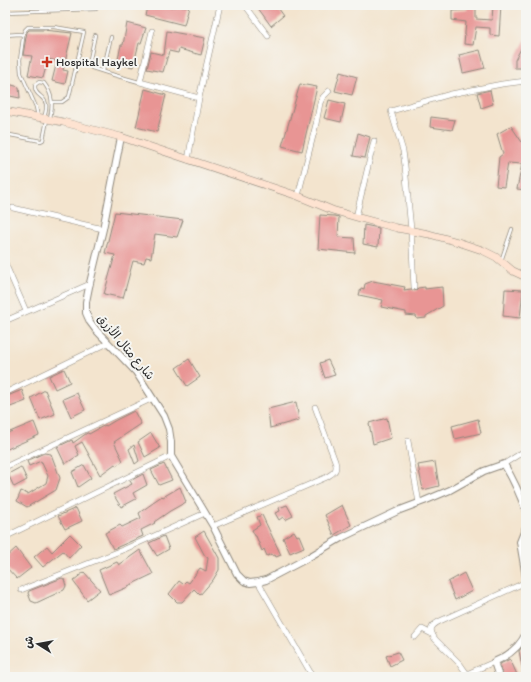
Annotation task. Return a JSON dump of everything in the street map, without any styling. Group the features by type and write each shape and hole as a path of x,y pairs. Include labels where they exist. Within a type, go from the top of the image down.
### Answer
{"main road":[{"path":"5,111 75,125 121,137 298,196 332,210 397,228 429,234 476,248 496,257 513,271 526,277"}],"street":[{"path":"188,160 199,98 220,5"},
{"path":"244,5 268,36"},
{"path":"152,31 140,82 199,98"},
{"path":"414,287 406,166 391,111 451,94 526,81"},
{"path":"298,196 320,103 329,90"},
{"name":"شارع متال الأزرق","path":"121,137 103,229 86,302 86,313 96,330 136,372 164,416 169,429 171,456"},
{"path":"356,217 374,142"},
{"path":"13,208 103,229"},
{"path":"5,263 26,311"},
{"path":"5,321 90,284"},
{"path":"5,393 108,343"},
{"path":"5,467 153,398"},
{"path":"213,526 326,477 335,470 336,465 315,407"},
{"path":"408,441 419,503"},
{"path":"5,537 171,456 213,526 237,574 244,581 250,583 258,582 266,580 282,572 366,526 400,510 450,490 484,471 504,464 526,450"},
{"path":"504,464 513,478 526,511"},
{"path":"21,590 125,549 205,513"},
{"path":"526,527 520,542 526,577"},
{"path":"258,582 313,677"},
{"path":"467,674 460,664 435,639 431,631 432,627 440,621 526,582"},
{"path":"415,637 422,629 432,634"},
{"path":"460,677 506,656 515,649 526,634"},
{"path":"494,662 500,677"}],"lane":[{"path":"5,12 96,9"},
{"path":"45,119 36,107 21,73 20,60 23,35 28,27 54,27 84,32 69,97 62,102 52,102"},
{"path":"5,35 23,35"},
{"path":"95,35 90,64 92,68 140,82"},
{"path":"103,71 111,38"},
{"path":"5,134 41,141 43,140 46,103 34,90 35,85 38,82 44,83 52,102 52,107 45,119"},
{"path":"502,261 512,229"}],"building":[{"path":"262,5 275,5 283,16 271,26 258,8"},
{"path":"467,5 476,5 476,19 492,20 493,5 501,5 499,36 490,35 490,28 476,27 473,45 464,44 466,22 452,20 452,11 467,10"},
{"path":"189,6 184,25 145,15 147,8"},
{"path":"127,23 146,28 141,43 139,43 133,67 117,64 121,45 123,45"},
{"path":"29,30 72,33 63,70 68,71 65,84 52,81 57,61 48,59 43,78 28,75 32,56 23,55 27,32"},
{"path":"167,31 205,38 201,55 179,49 178,53 169,51 163,72 147,69 151,52 164,55"},
{"path":"526,39 526,68 515,68 515,60"},
{"path":"480,50 485,68 463,73 459,55"},
{"path":"340,72 357,77 352,95 335,91"},
{"path":"5,83 19,87 20,98 5,95"},
{"path":"300,84 317,87 302,151 282,146"},
{"path":"145,89 166,95 157,132 136,127"},
{"path":"490,90 493,104 481,108 477,93"},
{"path":"329,100 345,104 341,122 324,118"},
{"path":"431,117 455,120 452,130 430,127"},
{"path":"511,126 526,148 526,190 517,189 522,164 508,163 504,187 496,186 499,157 503,154 497,134"},
{"path":"358,133 370,137 365,158 353,156"},
{"path":"115,212 183,220 177,237 155,234 151,258 146,257 144,263 133,261 123,298 104,294 115,255 105,253"},
{"path":"320,215 339,217 338,237 354,238 355,253 318,249"},
{"path":"364,225 379,228 378,247 363,244"},
{"path":"373,281 405,287 404,290 411,289 415,291 418,288 425,287 425,289 442,287 443,306 426,316 426,318 417,319 416,316 406,315 406,312 381,307 383,300 359,295 361,288 364,289 365,284"},
{"path":"505,289 523,290 520,318 503,316"},
{"path":"189,359 200,377 187,386 176,368"},
{"path":"328,360 335,375 325,378 320,363"},
{"path":"64,369 70,382 55,389 49,376"},
{"path":"22,390 26,401 5,409 5,397"},
{"path":"45,390 55,414 40,420 31,398"},
{"path":"77,393 85,410 71,417 63,399"},
{"path":"296,402 299,420 270,428 268,409"},
{"path":"134,411 141,424 114,442 123,461 116,466 115,464 100,475 82,442 75,446 79,455 65,464 57,447 72,440 73,443 87,433 89,434"},
{"path":"387,418 391,438 373,444 369,423"},
{"path":"478,419 481,433 455,439 452,426"},
{"path":"34,422 39,435 5,450 5,434"},
{"path":"151,433 160,448 145,457 138,442"},
{"path":"134,445 139,461 135,464 129,449"},
{"path":"44,453 51,454 60,478 56,490 27,507 17,501 21,491 28,494 46,483 48,476 41,461 29,466 27,461"},
{"path":"435,462 439,486 423,490 418,465"},
{"path":"164,464 172,480 159,485 151,470"},
{"path":"84,465 91,478 78,487 72,472"},
{"path":"21,467 27,480 14,487 8,474"},
{"path":"143,474 147,485 133,493 136,499 121,507 113,494 132,484 130,481"},
{"path":"180,487 186,502 170,511 154,522 155,523 141,530 143,536 113,549 105,533 120,525 122,527 141,518 139,513 162,496 163,497"},
{"path":"287,505 293,516 285,520 283,517 279,520 275,513 280,511 279,508"},
{"path":"342,505 351,525 334,535 325,515"},
{"path":"76,508 82,521 65,529 58,516"},
{"path":"262,515 281,555 276,557 272,554 267,556 264,549 262,551 252,530 260,525 257,517"},
{"path":"204,531 219,558 219,570 213,580 200,595 194,589 182,602 177,602 169,594 179,581 183,584 186,581 189,583 200,568 206,571 208,558 205,556 195,537"},
{"path":"294,531 297,536 299,535 304,547 290,553 283,538"},
{"path":"70,534 81,545 69,558 63,551 43,567 34,557 47,546 52,552"},
{"path":"164,536 169,549 157,556 149,543"},
{"path":"16,548 31,568 17,579 5,566 5,558"},
{"path":"140,550 153,574 109,595 99,570 117,562 119,565"},
{"path":"84,572 100,590 87,600 73,581"},
{"path":"464,573 472,591 455,600 448,582"},
{"path":"62,578 64,579 66,586 64,590 36,603 31,601 28,593 29,591"},
{"path":"526,647 526,676 524,676 519,651 521,648"},
{"path":"398,652 402,660 390,666 386,656"},
{"path":"510,659 518,677 503,677 500,664"}],"place":[{"name":"Hospital Haykel","path":"47,62"}]}
